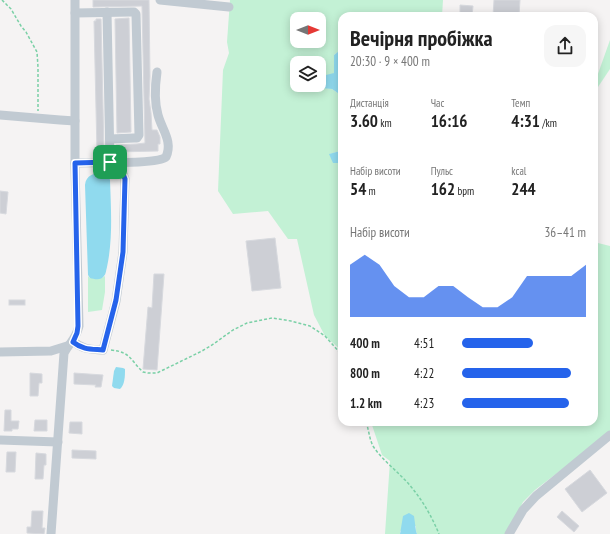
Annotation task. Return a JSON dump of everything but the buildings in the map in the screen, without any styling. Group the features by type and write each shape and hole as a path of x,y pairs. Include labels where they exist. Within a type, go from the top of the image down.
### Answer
{"street":[{"path":"51,534 63,358 64,353 77,333 78,326 75,163 75,0"},
{"path":"160,0 229,7"},
{"path":"0,352 52,351 70,344 83,348 103,350 116,300 123,252 125,179 114,162 110,139 107,12"},
{"path":"75,13 134,12 137,17 139,135 137,138 110,139"},
{"path":"75,163 162,160 166,157 168,151 167,138 158,116 155,99 157,72"},
{"path":"0,115 67,121 75,120"},
{"path":"509,534 523,510 536,496 610,435"},
{"path":"0,440 58,442"}],"path":[{"path":"2,0 11,9 37,52 38,109 40,118"},
{"path":"103,350 116,351 126,354 142,372 157,373 212,345 233,330 247,323 272,318 291,320 310,326 325,336 338,351"},
{"path":"367,426 370,438 381,457 408,483 430,514 439,534"}],"green space":[{"path":"230,0 443,0 442,12 338,12 338,52 334,55 334,73 326,82 326,56 290,56 290,92 326,92 326,88 332,89 338,93 338,152 330,154 338,163 338,347 325,336 314,315 297,239 288,239 268,211 233,214 218,191 223,70 229,53 227,42"},
{"path":"610,40 610,69 598,87 598,74"},
{"path":"598,243 610,246 610,432 535,490 523,502 507,534 417,534 416,526 400,531 400,534 385,534 390,461 382,455 372,426 598,426"},
{"path":"88,276 90,278 102,278 105,276 105,292 102,310 88,312"}],"water":[{"path":"338,52 338,93 332,89 326,88 326,75 334,73 334,55"},
{"path":"338,152 338,163 333,163 329,154"},
{"path":"103,172 108,174 110,180 111,235 106,273 103,278 97,279 90,278 88,275 85,185 87,179 91,175"},
{"path":"116,367 125,369 124,382 120,389 112,386"},
{"path":"409,513 414,516 417,534 400,534 403,516"}],"route":[{"path":"110,162 118,162 125,179 123,252 116,300 103,350 88,349 83,348 73,342 78,326 75,163 110,162"}]}
